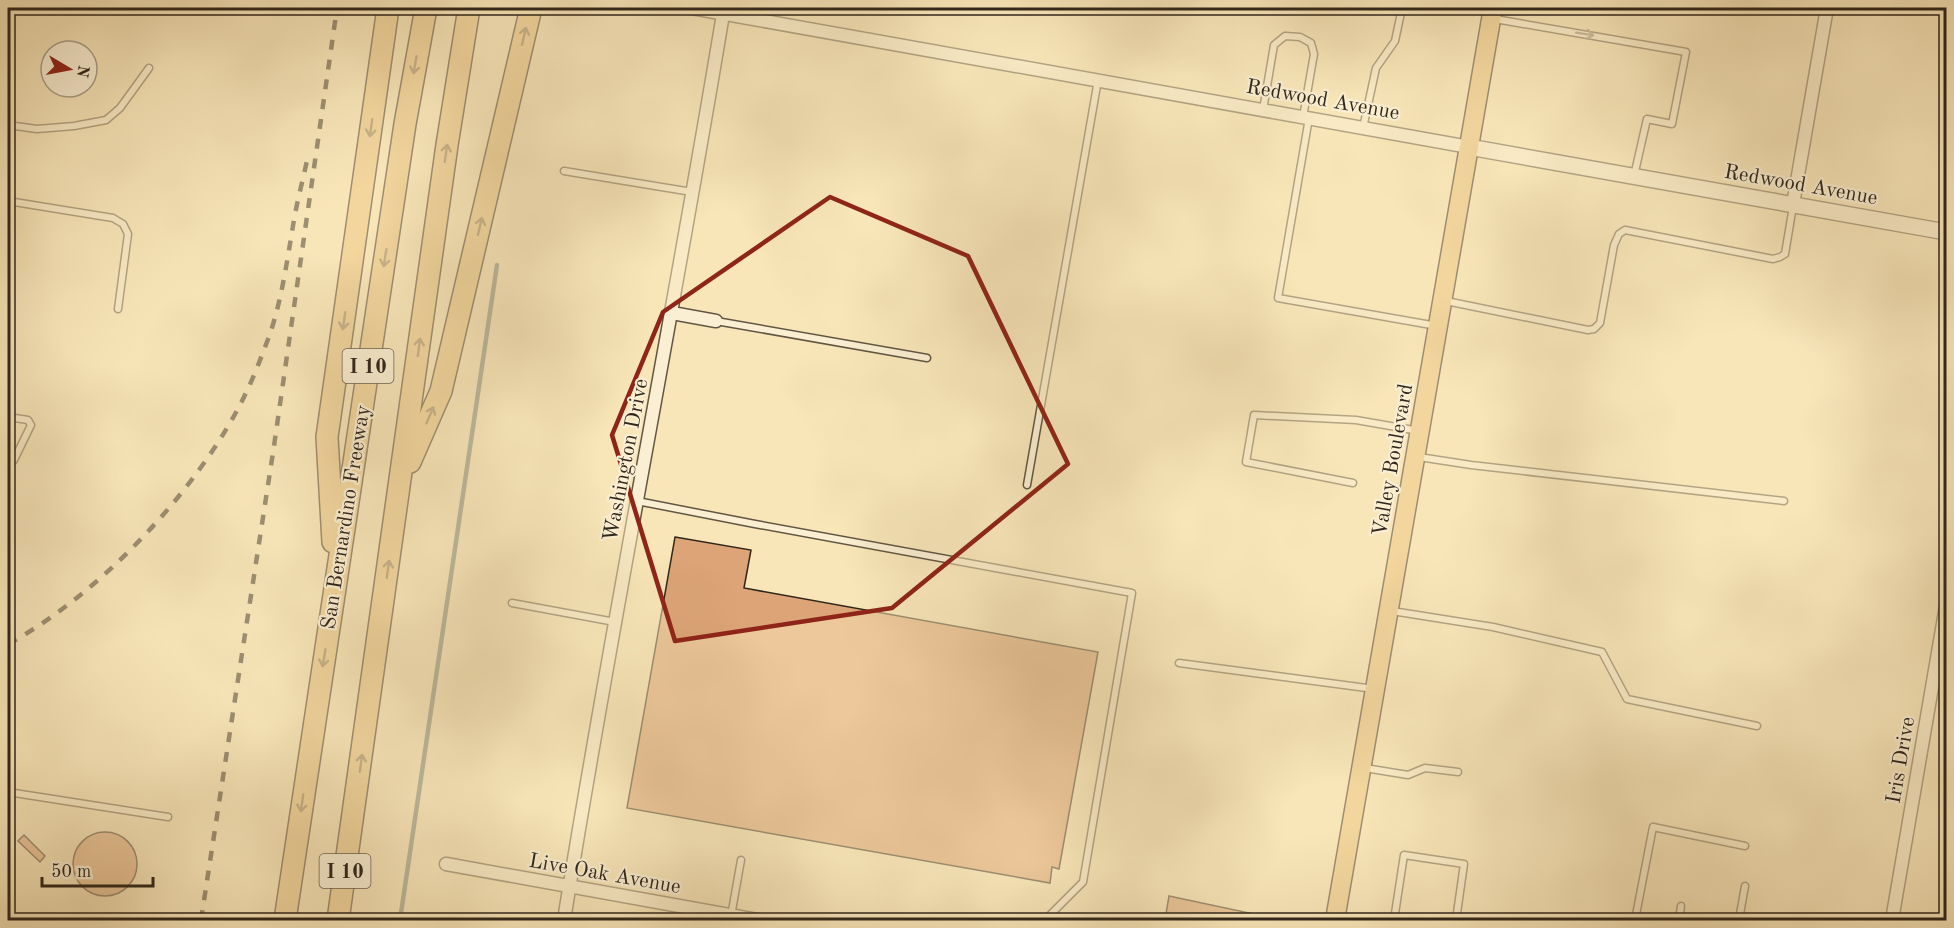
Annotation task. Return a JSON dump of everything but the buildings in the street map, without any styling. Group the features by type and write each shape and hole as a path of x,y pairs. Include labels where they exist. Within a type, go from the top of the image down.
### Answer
{"highway":[{"path":"335,586 327,437 388,8"},
{"name":"San Bernardino Freeway","path":"285,921 405,124 426,8"},
{"name":"I 10","path":"338,921 447,145 469,8"},
{"path":"399,488 441,390 531,8"}],"main road":[{"name":"Valley Boulevard","path":"1335,921 1492,13"}],"street":[{"name":"Redwood Avenue","path":"692,8 723,10 1263,110 1947,232"},
{"path":"1793,204 1827,8"},
{"name":"Washington Drive","path":"564,921 636,501 672,313 723,10"},
{"path":"672,313 716,321"},
{"name":"Iris Drive","path":"1892,921 1947,606"},
{"name":"Live Oak Avenue","path":"446,864 757,921"}],"lane":[{"path":"1363,128 1376,68 1395,41 1402,8"},
{"path":"1492,13 1541,26 1686,52 1672,124 1647,119 1634,176"},
{"path":"1263,110 1274,45 1285,36 1300,37 1311,43 1314,54 1306,117 1278,298 1438,326"},
{"path":"8,125 37,129 74,126 106,120 120,108 148,68"},
{"path":"1027,485 1099,80"},
{"path":"564,171 692,192"},
{"path":"8,201 113,218 123,224 128,234 118,309"},
{"path":"1442,301 1588,330 1594,329 1600,323 1614,245 1619,234 1625,230 1773,259 1785,254 1793,204"},
{"path":"716,321 927,358"},
{"path":"1353,483 1246,462 1254,415 1356,420 1420,431"},
{"path":"8,417 28,420 31,425 14,460 8,465"},
{"path":"1415,457 1784,501"},
{"path":"636,501 1132,593 1083,882 1048,917 1048,921"},
{"path":"512,603 615,622"},
{"path":"1388,610 1493,627 1602,652 1627,699 1757,726"},
{"path":"1179,663 1375,689"},
{"path":"1361,768 1408,775 1425,768 1458,772"},
{"path":"8,792 168,817"},
{"path":"1635,921 1653,827 1745,846"},
{"path":"1394,921 1404,855 1464,864 1456,921"},
{"path":"731,916 741,860"},
{"path":"1739,921 1745,886"},
{"path":"1679,921 1681,906"}],"highlighted area":[{"path":"830,197 968,256 1068,464 892,608 675,641 612,435 663,312"}],"waterway":[{"path":"400,920 497,265"}],"railway":[{"path":"201,920 274,446 337,8"},
{"path":"8,644 77,598 111,569 173,503 201,468 224,432 251,382 275,319 308,156"}]}
